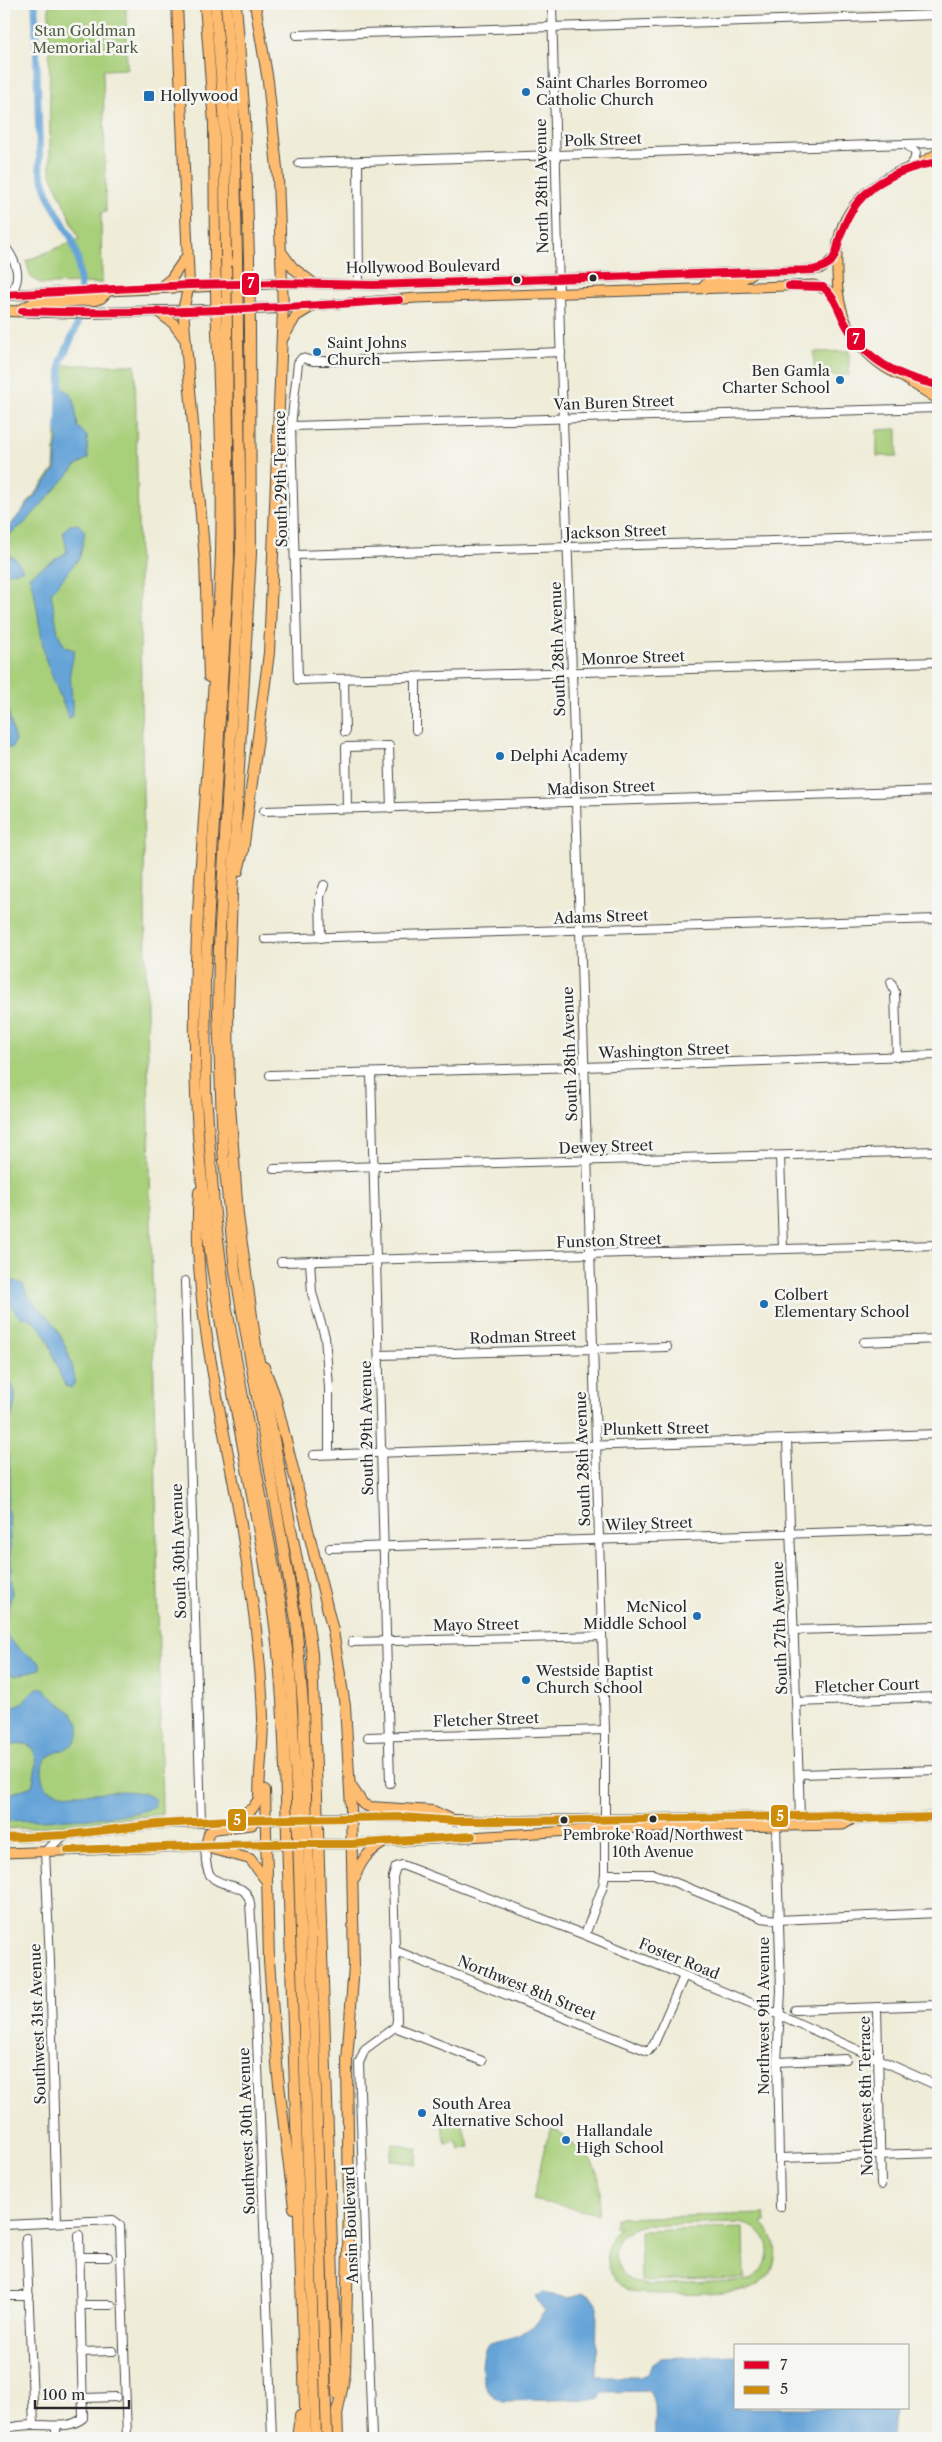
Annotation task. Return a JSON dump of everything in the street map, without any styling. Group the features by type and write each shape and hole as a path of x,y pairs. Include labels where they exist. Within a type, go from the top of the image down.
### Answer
{"highway":[{"path":"177,4 189,285 183,310 205,561 211,710"},
{"path":"205,4 221,257"},
{"path":"215,4 224,112 221,257 230,562 205,978 206,1093 214,1206 226,1304 282,1611 290,1672 296,1798"},
{"path":"226,4 234,109 241,550 220,935 218,1012 223,1150 235,1272 296,1620 304,1706 288,1868 306,2438"},
{"path":"236,4 246,120 250,328 251,553 232,893 228,1009 229,1091 238,1215 256,1345 303,1591 312,1654 338,2438"},
{"path":"232,893 243,851 269,653 283,308 280,204 268,81 255,4"},
{"path":"281,251 288,263 313,283"},
{"path":"161,287 171,279 187,256"},
{"name":"Hollywood Boulevard","path":"6,295 80,297 108,292 189,285 282,283"},
{"path":"17,311 34,303 80,297"},
{"path":"282,342 293,319 311,307"},
{"name":"Hollywood Boulevard","path":"4,311 88,313 283,308"},
{"path":"157,311 173,323 186,342"},
{"path":"222,331 221,552 194,1012 200,1169 221,1334 273,1610 304,1868 327,2438"},
{"path":"903,377 938,400"},
{"path":"200,1169 197,1218 200,1264 213,1374 240,1519 255,1630 262,1715 262,1757 265,1775 266,1880 278,2076 290,2187 300,2242"},
{"path":"256,1345 275,1396 333,1631 345,1706 350,1783 354,1965 347,2061 350,2208 346,2373 337,2414"},
{"path":"231,1820 252,1809 259,1799 259,1770 262,1757"},
{"path":"350,1783 356,1796 370,1807 433,1812 455,1820"},
{"path":"353,1882 362,1859 370,1851 383,1843"},
{"path":"206,1847 250,1859 266,1880"},
{"path":"304,1868 316,2438"},
{"path":"297,2438 304,2390"}],"main road":[{"path":"938,154 877,184 857,203 838,241 837,256 838,302 844,320 862,347 885,368 903,377 938,385"},
{"path":"913,166 938,162"},
{"name":"Hollywood Boulevard","path":"282,283 359,284 755,273 823,268 837,256"},
{"path":"702,288 709,281 742,280 755,273"},
{"path":"672,289 680,284 698,282 707,274"},
{"name":"Hollywood Boulevard","path":"283,308 417,298 814,285 831,292 838,302"},
{"path":"4,1853 265,1844 383,1843 605,1824 800,1816 842,1815 853,1819 938,1817"},
{"path":"4,1838 65,1835 158,1824 231,1820 403,1817 605,1824 843,1825 853,1819"},
{"path":"206,1847 209,1832 216,1829 257,1825 266,1820"}],"street":[{"name":"North 28th Avenue","path":"552,4 558,278"},
{"path":"297,34 938,15"},
{"name":"Polk Street","path":"299,163 938,143"},
{"path":"907,145 916,153 913,166"},
{"path":"358,162 359,284"},
{"path":"4,245 17,270 16,285 6,295"},
{"name":"South 28th Avenue","path":"558,278 605,1730 605,1874 603,1886 585,1935"},
{"name":"South 29th Terrace","path":"298,680 291,426 298,363 302,358 313,361 336,361 561,352"},
{"name":"Van Buren Street","path":"291,426 938,408"},
{"name":"Jackson Street","path":"296,555 938,536"},
{"name":"Monroe Street","path":"298,680 938,662"},
{"path":"416,678 416,730"},
{"path":"344,680 345,732"},
{"path":"347,808 346,747 388,746 391,808"},
{"name":"Madison Street","path":"264,810 391,808 938,791"},
{"path":"321,938 320,897 324,886"},
{"name":"Adams Street","path":"265,939 938,920"},
{"path":"890,982 895,992 897,1057"},
{"name":"Washington Street","path":"270,1075 938,1055"},
{"name":"South 29th Avenue","path":"371,1073 390,1783"},
{"name":"Dewey Street","path":"274,1169 375,1168 938,1151"},
{"path":"780,1156 783,1249"},
{"name":"Funston Street","path":"281,1262 938,1245"},
{"path":"310,1261 312,1293 325,1337 329,1388 329,1454"},
{"name":"South 30th Avenue","path":"185,1281 201,1821"},
{"path":"864,1342 938,1339"},
{"name":"Rodman Street","path":"379,1355 667,1347"},
{"name":"Plunkett Street","path":"314,1455 382,1451 938,1434"},
{"name":"South 27th Avenue","path":"788,1440 800,1816"},
{"name":"Wiley Street","path":"330,1548 938,1529"},
{"path":"795,1630 938,1626"},
{"name":"Mayo Street","path":"352,1642 602,1636"},
{"name":"Fletcher Court","path":"797,1702 938,1697"},
{"name":"Fletcher Street","path":"368,1737 605,1730"},
{"path":"799,1774 938,1770"},
{"name":"Northwest 9th Avenue","path":"776,1825 780,2015 777,2062 780,2207"},
{"path":"45,1851 52,1843 65,1835"},
{"name":"Southwest 30th Avenue","path":"206,1847 207,1868 210,1876 243,1890 249,1895 250,1903 256,1986 272,2438"},
{"name":"Southwest 31st Avenue","path":"45,1851 57,2222"},
{"name":"Foster Road","path":"396,1951 394,1871 399,1866 406,1866 585,1935 780,2015 938,2086"},
{"path":"605,1874 654,1874 762,1918 777,1920 938,1913"},
{"path":"396,1951 397,2021 395,2026 482,2062"},
{"name":"Northwest 8th Street","path":"396,1951 648,2051 654,2044 684,1976"},
{"path":"795,2010 938,2005"},
{"name":"Northwest 8th Terrace","path":"877,2007 881,2186"},
{"name":"Ansin Boulevard","path":"372,2438 359,2063 365,2049 395,2026"},
{"path":"777,2062 846,2059"},
{"path":"780,2158 938,2153"},
{"path":"4,2224 113,2220 118,2222 121,2228 128,2438"},
{"path":"6,2438 5,2428 34,2424 56,2426 79,2422 83,2418 79,2234"},
{"path":"26,2238 34,2424"},
{"path":"80,2258 108,2256"},
{"path":"4,2296 29,2296"},
{"path":"82,2305 111,2305"},
{"path":"81,2352 113,2351"},
{"path":"84,2398 116,2397"},
{"path":"56,2426 56,2438"}],"green space":[{"name":"Stan Goldman Memorial Park","path":"49,4 126,4 127,69 103,70 106,212 101,213 102,283 41,284 31,277 26,261 79,239 50,172"},
{"path":"849,351 849,375 814,376 814,352"},
{"path":"59,365 135,365 162,1814 45,1827 4,1829 4,534 54,469"},
{"path":"897,429 897,456 877,456 877,430"},
{"path":"460,2120 470,2147 459,2149 457,2141 446,2143 442,2125"},
{"path":"552,2128 576,2145 592,2162 600,2184 598,2214 533,2200 545,2145"},
{"path":"392,2144 418,2149 416,2165 390,2160"},
{"path":"765,2214 766,2222 762,2223 769,2231 773,2240 776,2250 775,2259 767,2276 760,2284 750,2289 692,2294 634,2292 625,2288 617,2281 609,2267 608,2247 614,2234 620,2227 615,2227 615,2218","holes":["738,2223 759,2231 765,2238 768,2246 765,2264 759,2273 750,2280 647,2285 635,2282 625,2275 619,2267 616,2258 619,2240 626,2232 640,2226"]},
{"path":"743,2228 744,2278 641,2281 640,2231"}],"water":[{"path":"66,389 74,399 78,427 87,436 88,458 76,466 25,523 6,537 4,534 55,470 61,391"},
{"path":"78,524 85,531 80,557 51,593 58,633 65,647 75,650 70,671 73,716 69,719 45,658 34,591 29,576 67,552 63,531 70,525"},
{"path":"4,552 16,559 23,570 4,574"},
{"path":"4,692 15,741 12,748 4,747"},
{"path":"11,1280 23,1284 33,1302 57,1329 68,1353 73,1370 74,1384 71,1388 66,1386 61,1377 51,1347 41,1329 35,1322 18,1315 12,1307 7,1287 7,1282"},
{"path":"4,1375 11,1383 15,1398 7,1440 10,1484 7,1508 12,1592 4,1627"},
{"path":"4,1628 14,1644 40,1663 40,1669 18,1675 4,1674"},
{"path":"37,1688 44,1688 48,1694 74,1715 79,1729 77,1738 72,1745 46,1759 42,1774 46,1788 59,1793 73,1794 115,1791 143,1793 155,1799 155,1806 142,1811 104,1817 4,1821 4,1796 32,1786 37,1763 34,1749 27,1744 4,1746 4,1712 22,1703"},
{"path":"542,2293 568,2298 584,2293 592,2296 597,2303 596,2377 640,2377 648,2374 651,2365 661,2358 734,2355 734,2410 894,2410 892,2438 655,2438 654,2404 650,2391 602,2392 599,2399 504,2401 496,2398 490,2393 483,2378 482,2361 487,2344 519,2335 538,2320 544,2311 535,2296"}],"waterway":[{"path":"35,4 40,170 50,200 72,239 78,260 81,292 77,326 61,361 59,431"}],"transit line":[{"name":"7","path":"4,295 189,285 282,283 374,285 813,270 827,265 834,257 848,218 854,206 865,194 893,175 915,167 938,162"},
{"name":"7","path":"789,286 823,287 833,299 853,336 873,357 896,372 923,382 938,385"},
{"name":"7","path":"22,311 211,310 399,300"},
{"name":"5","path":"4,1838 65,1835 158,1824 231,1820 403,1817 455,1821 531,1821 842,1815 858,1819 938,1817"},
{"name":"5","path":"68,1850 265,1844 351,1844 472,1836"}],"place":[{"name":"Saint Charles Borromeo Catholic Church","path":"526,92"},
{"name":"Hollywood","path":"149,96"},
{"name":"Saint Johns Church","path":"317,352"},
{"name":"Ben Gamla Charter School","path":"840,380"},
{"name":"Delphi Academy","path":"500,756"},
{"name":"Colbert Elementary School","path":"764,1304"},
{"name":"McNicol Middle School","path":"697,1616"},
{"name":"Westside Baptist Church School","path":"526,1680"},
{"name":"Pembroke Road/Northwest 10th Avenue","path":"653,1819"},
{"name":"South Area Alternative School","path":"422,2113"},
{"name":"Hallandale High School","path":"566,2140"}]}
